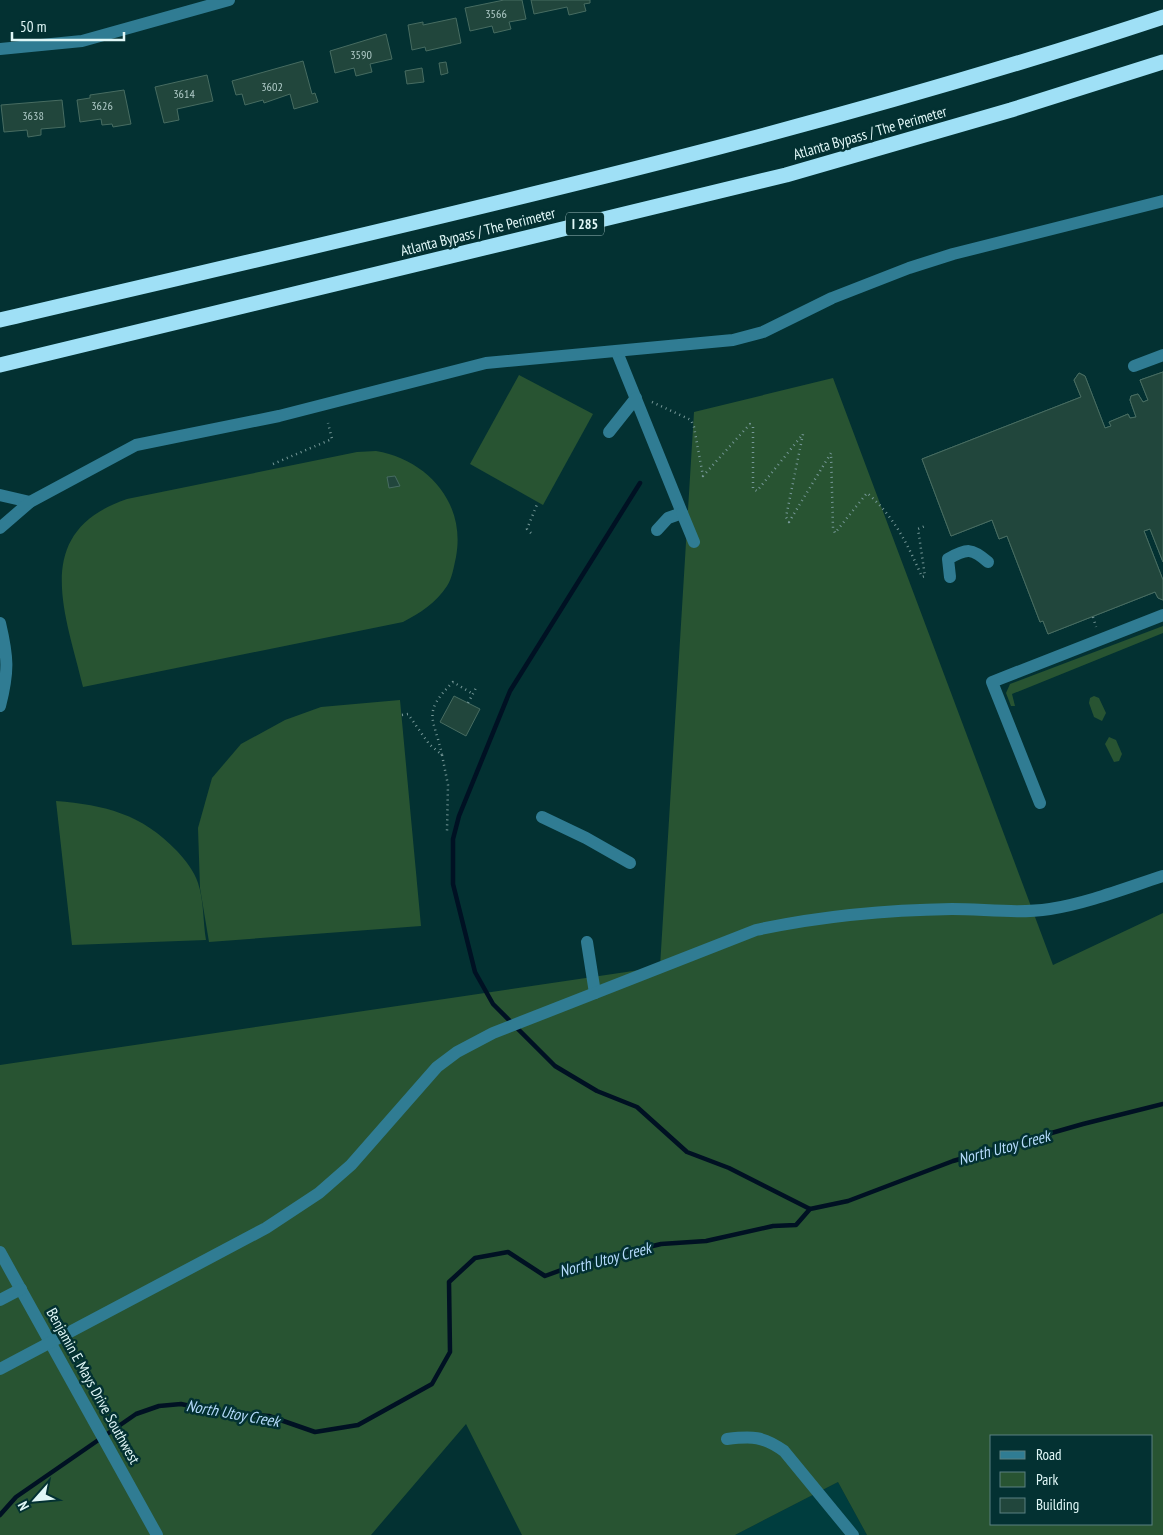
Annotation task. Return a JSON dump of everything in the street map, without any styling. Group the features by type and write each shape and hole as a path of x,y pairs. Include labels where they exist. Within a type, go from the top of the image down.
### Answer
{"highway":[{"name":"Atlanta Bypass / The Perimeter","path":"0,320 533,193 781,131 1002,69 1163,17"},
{"name":"Atlanta Bypass / The Perimeter","path":"0,365 786,175 1011,110 1163,62"}],"street":[{"path":"0,49 82,40 119,32 191,4 229,0"},
{"path":"0,528 30,502 136,445 279,416 486,364 734,340 764,332 832,298 909,268 953,254 1163,201"},
{"path":"617,352 694,542"},
{"path":"1134,366 1163,355"},
{"path":"609,432 636,398"},
{"path":"0,496 30,502"},
{"path":"657,530 668,518 682,513"},
{"path":"950,577 948,559 962,551 976,552 988,562"},
{"path":"1040,804 989,676 1163,615"},
{"path":"0,623 8,657 6,679 0,706"},
{"path":"542,818 586,838 630,863"},
{"path":"0,1369 266,1228 319,1193 351,1164 437,1067 456,1052 493,1033 756,930 801,920 852,913 954,909 1000,912 1050,909 1163,876"},
{"path":"587,942 595,992"},
{"name":"Benjamin E Mays Drive Southwest","path":"0,1252 157,1535"},
{"path":"0,1300 20,1289"},
{"path":"727,1439 748,1436 760,1438 771,1442 784,1451 853,1535"}],"path":[{"path":"636,398 639,396 691,420 703,476 750,424 753,426 752,489 756,491 803,434 786,518 789,522 831,453 835,533 867,494 890,516 922,577 926,576 926,569 918,529 925,526"},
{"path":"273,464 332,439 328,423"},
{"path":"531,533 527,529 538,502"},
{"path":"447,831 448,785 432,721 433,704 453,682 473,694"},
{"path":"468,703 476,688"},
{"path":"402,715 408,714 430,744 442,755"}],"shaded area":[{"path":"838,1482 867,1535 735,1535"}],"green space":[{"path":"519,375 593,414 543,505 470,464"},
{"path":"833,378 1053,965 1163,913 1163,1535 867,1535 838,1482 735,1535 522,1535 466,1424 371,1535 0,1535 0,1065 660,967 694,412"},
{"path":"376,451 395,456 427,474 449,502 455,519 458,537 452,576 443,592 427,607 403,622 83,687 63,603 62,577 66,553 77,532 97,513 127,499 357,452"},
{"path":"1163,626 1163,633 1012,694 1015,706 1011,706 1006,693 1010,684"},
{"path":"1094,696 1099,698 1106,713 1102,721 1094,717 1089,703 1090,698"},
{"path":"400,700 421,926 209,942 200,888 198,828 212,778 241,744 285,720 321,707"},
{"path":"1109,737 1116,740 1122,754 1119,761 1114,762 1105,744"},
{"path":"56,801 91,805 122,814 150,828 164,838 184,859 196,879 200,890 206,940 72,945"}],"building":[{"path":"504,0 522,0 526,19 509,22 511,29 494,33 492,26 470,31 465,8"},
{"path":"531,0 590,0 590,3 584,4 586,11 569,15 567,7 534,14"},
{"path":"456,18 461,43 426,51 425,47 412,50 408,25 423,22 423,25"},
{"path":"386,34 392,59 370,64 372,72 356,76 354,68 335,73 330,51"},
{"path":"303,61 312,94 315,93 318,102 294,109 290,94 264,103 263,100 245,105 242,94 236,95 232,81"},
{"path":"446,62 448,73 441,75 439,63"},
{"path":"422,68 424,82 407,84 405,71"},
{"path":"207,75 213,101 177,109 179,120 164,123 155,87"},
{"path":"124,90 131,124 113,127 112,124 102,125 101,119 80,122 77,100 90,98 90,95"},
{"path":"62,100 65,127 41,129 41,135 28,137 27,130 4,132 1,105"},
{"path":"1163,372 1163,562 1150,529 1144,531 1163,580 1163,600 1158,598 1155,592 1048,634 1043,621 1040,622 1007,536 999,539 992,520 951,536 922,459 1081,397 1074,380 1079,373 1085,376 1105,428 1111,426 1109,422 1128,414 1130,418 1136,417 1130,400 1131,396 1138,394 1143,402 1148,400 1140,380"},
{"path":"1163,372 1163,562 1150,529 1144,531 1163,580 1163,600 1158,598 1155,592 1048,634 1043,621 1040,622 1007,536 999,539 992,520 951,536 922,459 1081,397 1074,380 1079,373 1085,376 1105,428 1111,426 1109,422 1128,414 1130,418 1136,417 1130,400 1131,396 1138,394 1143,402 1148,400 1140,380"},
{"path":"395,476 400,486 389,488 387,477"},
{"path":"454,696 480,709 466,736 440,722"}],"waterway":[{"path":"640,483 510,691 459,816 453,839 453,884 475,972 493,1004 555,1066 597,1091 637,1107 687,1152 729,1168 810,1209"},
{"name":"North Utoy Creek","path":"0,1515 16,1497 136,1414 159,1406 181,1404 224,1413 269,1416 315,1432 358,1425 432,1384 450,1352 449,1282 475,1258 508,1252 545,1276 575,1265 661,1244 706,1241 773,1226 796,1225 810,1209 848,1201 953,1161 1083,1124 1163,1104"}]}
